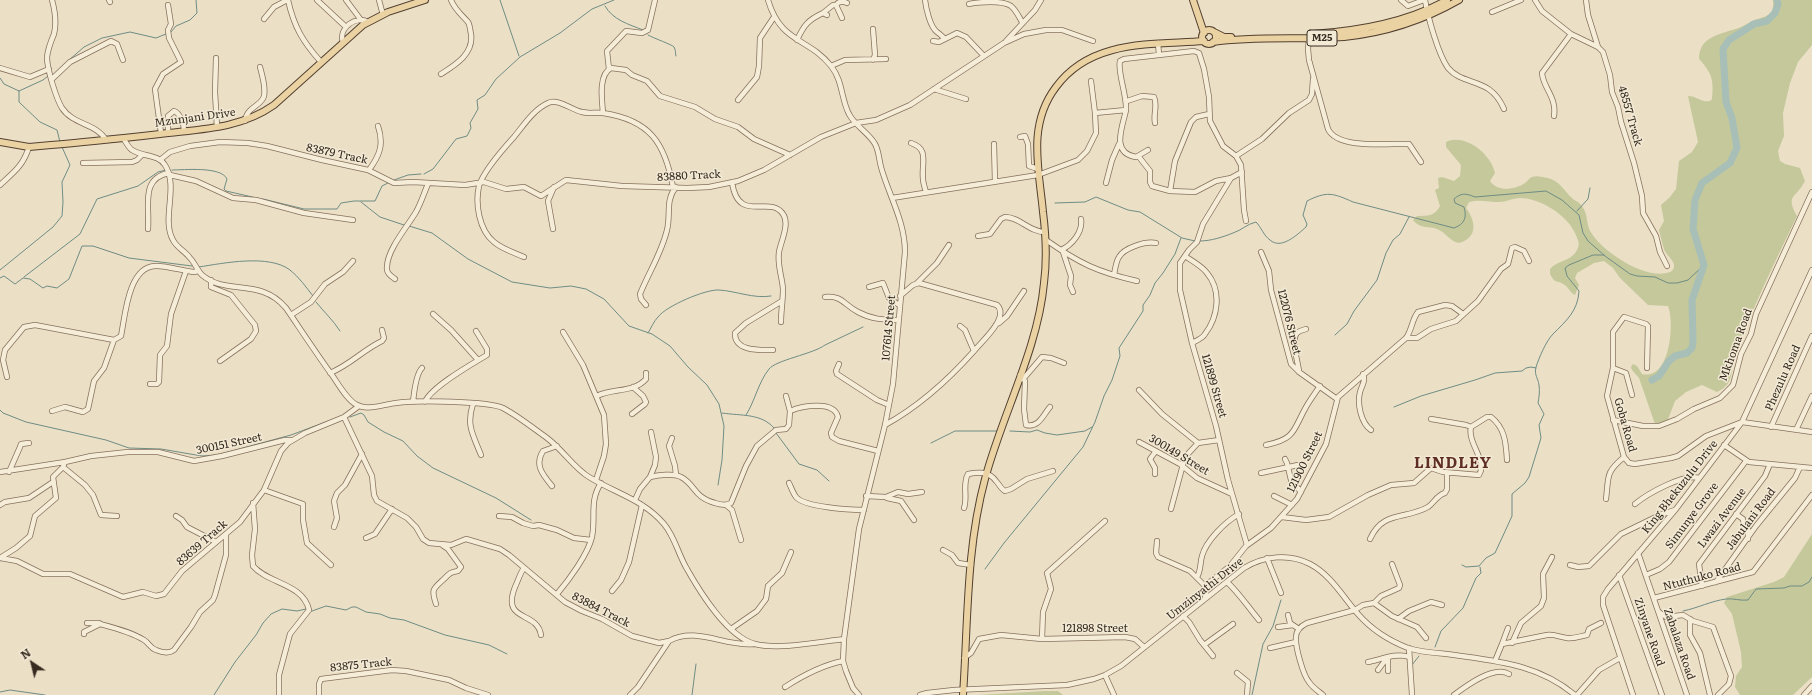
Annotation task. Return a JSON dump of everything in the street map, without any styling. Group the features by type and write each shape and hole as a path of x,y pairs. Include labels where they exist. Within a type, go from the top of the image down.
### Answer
{"main road":[{"name":"Mzunjani Drive","path":"0,142 28,147 184,131 217,127 245,121 262,113 274,105 365,21 425,0"},
{"path":"1193,0 1204,37"},
{"name":"M25","path":"963,692 971,565 979,507 987,474 1022,377 1040,312 1044,285 1046,240 1036,142 1039,122 1049,97 1062,79 1080,63 1096,55 1115,49 1194,39 1204,37 1212,31 1227,37 1338,32 1380,26 1428,12 1447,0"},
{"name":"M25","path":"1204,37 1209,44 1213,42 1365,34 1400,26 1428,12 1458,0"},
{"path":"1199,16 1216,38 1213,42"}],"street":[{"path":"52,0 56,14 56,23 47,58 60,104 68,114 77,121 100,131 106,140"},
{"path":"264,19 274,7 288,0 300,35 321,62"},
{"path":"317,0 346,27"},
{"path":"346,0 365,21"},
{"path":"379,0 383,15"},
{"path":"441,74 459,62 469,48 472,39 468,23 456,10 451,0"},
{"path":"609,69 607,51 627,30 642,33 648,30 655,0"},
{"name":"107614 Street","path":"768,0 774,17 784,30 826,60 831,66 840,81 846,109 850,117 875,143 881,167 903,230 905,243 894,371 889,405 866,496 856,552 844,639 843,661 849,681 859,695"},
{"path":"925,0 929,22 936,32 940,33 944,38"},
{"path":"1004,43 1022,22 1035,10 1041,0"},
{"path":"1401,0 1408,6 1425,0 1435,38 1449,68 1462,77 1480,84 1492,92 1498,97 1504,109"},
{"path":"1492,12 1521,0"},
{"path":"1535,0 1542,11 1571,34 1598,47"},
{"name":"48557 Track","path":"1586,0 1588,16 1598,47 1602,52 1610,75 1612,92 1618,107 1621,122 1634,163 1642,196 1643,213 1656,236 1660,252 1667,266"},
{"path":"797,40 803,26 815,17 825,14 832,5 836,5 844,1 847,3"},
{"path":"969,4 992,2 1007,4 1013,8 1022,22"},
{"path":"164,133 155,89 163,74 181,62 169,38 168,30 171,23 168,5"},
{"path":"836,5 842,18"},
{"path":"738,100 757,77 760,38 774,17"},
{"path":"343,42 342,36 346,27 356,20 365,21"},
{"path":"873,29 876,55 873,60"},
{"path":"1004,43 1024,34 1046,30 1062,30 1094,41"},
{"path":"933,41 939,42 944,38 957,33 963,35 984,56"},
{"path":"1554,116 1554,102 1542,74 1547,64 1571,34"},
{"path":"1309,38 1308,52 1314,78 1328,129 1332,134 1345,141 1395,145 1409,144 1421,162"},
{"path":"52,79 74,60 111,40 117,44 123,60"},
{"name":"83880 Track","path":"554,187 570,180 620,186 675,187 709,186 732,182 757,173 814,140 856,123 876,120 910,105 1004,43"},
{"path":"1158,43 1159,55"},
{"path":"1106,183 1112,160 1119,144 1127,102 1119,66 1120,62 1124,59 1194,51 1198,52 1204,69 1209,97 1210,121 1223,146 1236,156 1242,165 1244,210 1246,221"},
{"path":"216,58 215,92 217,127"},
{"path":"831,66 843,61 886,59"},
{"path":"245,121 248,112 262,100 264,96 263,79 260,67"},
{"path":"0,68 30,77 49,69"},
{"path":"603,113 602,84 604,75 609,69 616,68 626,70 632,75 647,81 660,96 695,106 715,119 738,128 757,141 790,155"},
{"path":"1236,156 1262,139 1289,113 1309,100 1312,94 1314,78"},
{"path":"892,198 995,182 1072,163 1087,151 1096,133 1091,81"},
{"path":"934,89 966,99"},
{"path":"1127,102 1142,96 1154,97 1156,101 1153,115 1155,123"},
{"path":"524,257 496,244 486,231 478,209 479,189 481,183 497,155 531,116 549,102 557,103 582,112 603,113 639,124 653,135 668,164 675,187 670,199 665,237 640,294 640,297 646,305"},
{"path":"1095,113 1126,110"},
{"path":"164,133 168,116 174,111 178,114 184,126 184,131"},
{"path":"1170,190 1175,161 1191,122 1196,117 1209,114"},
{"path":"369,170 380,151 382,140 378,126"},
{"path":"1020,137 1025,136 1028,141 1029,166 1038,172"},
{"path":"123,138 131,149 160,160 169,174 171,236 175,243 191,258 198,271 211,280 267,292 277,298 291,315 330,373 352,401 359,406 370,407 425,402 490,405 502,408 557,446 584,473 635,500 655,514 671,534 685,566 696,584 731,629 743,639 755,644"},
{"name":"83879 Track","path":"160,160 170,152 190,146 220,142 236,143 267,146 302,156 369,170 394,183 465,185 488,182 506,189 524,187 538,196 543,195 554,187"},
{"path":"910,143 917,145 923,154 923,180 926,192"},
{"path":"994,144 995,182"},
{"path":"1119,144 1126,153 1133,157 1138,157 1148,150"},
{"path":"0,184 20,167 25,159 28,147"},
{"path":"83,163 132,162 137,160 142,154"},
{"path":"1138,157 1150,171 1150,182 1152,186 1170,190 1195,192 1216,181 1231,178 1242,172"},
{"path":"148,229 150,185 158,176 169,174 196,181 233,198 256,200 304,213 353,220"},
{"name":"121899 Street","path":"1231,178 1205,221 1198,235 1196,244 1185,256 1180,266 1180,290 1192,343 1247,545"},
{"path":"732,182 736,198 742,204 777,208 784,217 785,225 778,259 783,288 781,322"},
{"path":"395,279 390,276 387,271 388,260 402,232 419,207 428,184"},
{"path":"553,229 548,201 554,187"},
{"name":"Mkhoma Road","path":"1613,420 1643,426 1661,425 1677,419 1694,409 1720,398 1730,390 1741,354 1751,332 1756,314 1812,192"},
{"path":"978,236 990,234 1001,219 1008,217 1035,231 1045,232"},
{"path":"1062,251 1070,245 1079,232 1082,224 1081,219"},
{"path":"1046,240 1091,268 1137,281"},
{"path":"1114,275 1119,256 1134,245 1150,242 1156,243"},
{"path":"900,296 911,286 917,283 936,263 949,245"},
{"path":"1406,338 1416,338 1431,329 1455,322 1482,297 1502,268 1508,264 1512,248 1515,246 1522,249 1529,261"},
{"path":"1062,251 1071,276 1070,285 1073,292"},
{"name":"122076 Street","path":"1261,252 1269,271 1271,290 1290,362 1299,372 1337,399"},
{"path":"1185,256 1209,274 1216,289 1218,301 1206,334 1192,343"},
{"path":"291,315 311,302 325,284 343,272 353,261"},
{"path":"52,411 65,407 83,412 88,409 94,381 104,368 114,340 121,336 125,311 134,281 137,277 152,266 186,271 198,271"},
{"name":"King Bhekuzulu Drive","path":"1620,658 1602,602 1605,592 1676,509 1742,422 1812,270"},
{"path":"150,384 157,384 159,382 160,355 167,346 171,314 186,271"},
{"path":"211,280 211,287 229,294 234,298 255,325 256,331 252,339 220,361"},
{"path":"869,287 883,283 889,298 899,305"},
{"path":"917,283 997,305 1001,311 999,323"},
{"path":"885,425 907,412 945,381 1007,316 1024,291"},
{"path":"825,297 838,298 850,308 872,318 898,320"},
{"path":"773,350 758,350 741,346 736,340 735,333 746,323 782,301"},
{"path":"1337,399 1363,374 1406,338 1412,328 1416,314 1424,309 1452,306 1463,314"},
{"path":"433,314 451,330 478,360"},
{"name":"Goba Road","path":"1647,368 1649,327 1646,324 1626,316 1622,318 1614,330 1613,368 1608,397 1624,457 1629,463 1635,464 1678,456 1706,436 1742,422"},
{"path":"7,377 3,360 5,350 24,327 36,325 79,332 114,340"},
{"path":"960,326 965,330 974,351"},
{"path":"1299,372 1295,354 1295,335 1306,329"},
{"path":"330,373 350,364 360,354 382,341 384,338 382,330"},
{"path":"425,402 426,398 438,388 487,355 488,352 476,331"},
{"path":"563,332 578,355 604,415 606,444 601,470 596,480"},
{"name":"Phezulu Road","path":"1771,427 1812,336"},
{"path":"1050,407 1038,423 1029,426 1026,424 1022,377 1042,358 1051,358 1064,363"},
{"path":"839,364 836,371 837,374 876,400 889,405"},
{"path":"413,402 417,383 417,374 422,368"},
{"path":"1613,368 1626,373 1632,395"},
{"path":"597,396 607,391 616,391 633,387 645,381 646,373"},
{"path":"1363,374 1365,380 1360,397 1362,416 1366,426 1371,430"},
{"path":"1266,445 1278,443 1294,432 1306,408 1320,386"},
{"path":"632,414 646,402 643,396 633,387"},
{"path":"1139,390 1166,417 1198,444"},
{"path":"726,505 731,503 746,466 758,446 777,430 787,428 790,422 790,411 786,396"},
{"path":"1796,430 1812,396"},
{"name":"121900 Street","path":"1207,588 1213,579 1233,563 1247,545 1271,528 1282,517 1301,492 1327,441 1337,399"},
{"path":"473,404 469,420 471,431 481,455"},
{"name":"300151 Street","path":"0,472 64,465 91,456 128,452 158,452 194,461 222,456 285,440 291,440 344,417 359,406"},
{"path":"790,411 804,406 831,409 836,412 838,417 831,433 832,437 839,441 878,450"},
{"path":"344,417 372,476 373,494 376,501 407,518 425,541 441,544 448,549 461,568 458,571 450,572 436,585 433,594 436,604"},
{"path":"1431,419 1454,422 1471,427 1487,417 1491,417 1504,435 1508,460"},
{"path":"1742,422 1812,432"},
{"path":"1282,517 1304,520 1329,518 1368,495 1393,484 1415,482 1431,468 1447,473 1478,476 1481,472 1478,456 1471,437 1471,427"},
{"path":"635,500 640,489 650,477 655,465 656,457 651,432"},
{"path":"672,438 668,446 675,466 676,475"},
{"name":"83639 Track","path":"0,558 17,560 43,574 74,575 123,597 142,592 156,596 166,592 182,571 240,522 264,490 281,451 291,440"},
{"path":"1171,509 1186,457 1198,444 1219,440"},
{"path":"9,472 20,447 22,444 29,442"},
{"name":"300149 Street","path":"1139,442 1183,466 1197,478 1232,494"},
{"path":"1724,445 1746,461 1812,468"},
{"path":"552,486 541,471 539,463 543,451 550,447 557,446"},
{"path":"1155,474 1155,468 1150,458 1156,451"},
{"path":"334,527 338,518 334,501 337,493 345,485 362,454"},
{"path":"1606,499 1607,477 1610,470 1624,457"},
{"path":"1285,459 1292,482 1301,492"},
{"name":"Simunye Grove","path":"1646,574 1660,569 1669,562 1746,461"},
{"name":"Lwazi Avenue","path":"1702,586 1699,564 1765,476 1770,464"},
{"path":"0,558 16,548 30,536 35,516 56,498 53,482 54,474 64,465 93,495 101,515 117,516"},
{"path":"1261,473 1298,465"},
{"name":"Jabulani Road","path":"1716,582 1756,526 1795,478 1800,467"},
{"path":"964,508 967,475 980,472 987,474 994,478 1004,491 1011,489 1027,479 1053,471"},
{"path":"1370,539 1374,530 1380,524 1391,518 1428,507 1440,495 1445,494 1447,489 1447,473"},
{"path":"650,477 676,475 683,478 701,498 708,502 726,505 732,510 740,540"},
{"path":"1635,504 1642,498 1673,483 1692,476 1699,478"},
{"path":"0,505 5,502 29,498 53,482"},
{"path":"557,594 579,563 591,540 594,496 601,483"},
{"path":"789,483 797,498 810,504 822,507 864,510"},
{"path":"264,490 303,504 303,520 307,543 331,565"},
{"path":"886,497 898,492 908,494 922,492"},
{"name":"Ntuthuko Road","path":"1654,598 1754,571 1812,495"},
{"path":"866,496 886,497 901,501 914,520"},
{"path":"1274,496 1292,505"},
{"path":"253,504 255,529 252,555 253,566 262,573 291,588 304,601 309,610 290,634 278,680 279,695"},
{"path":"612,591 621,580 629,562 642,505"},
{"path":"1570,564 1578,567 1589,566 1621,534 1676,509"},
{"path":"366,538 375,534 392,510"},
{"path":"1197,577 1203,553 1224,526 1239,514"},
{"path":"1736,514 1743,519 1744,525 1748,529 1748,539"},
{"path":"176,516 182,520 187,528 216,542"},
{"path":"499,516 512,517 532,526 539,525 557,530 574,538 591,540"},
{"path":"1042,639 1043,612 1051,589 1047,573 1105,521"},
{"path":"87,622 116,628 143,639 153,649 171,652 191,627 200,612 215,595 226,555 226,534"},
{"name":"83884 Track","path":"441,544 451,545 464,539 500,549 510,555 565,602 582,612 602,619 629,635 659,643 669,642"},
{"path":"1157,541 1156,553 1159,558 1187,569 1197,577 1207,588 1205,598"},
{"path":"943,550 952,555 958,563 971,565"},
{"path":"731,629 757,611 766,599 768,586 782,572 791,552"},
{"name":"Zabalaza Road","path":"1638,553 1687,695"},
{"path":"1512,643 1521,623 1541,606 1544,598 1544,574 1552,557"},
{"path":"1267,558 1281,593"},
{"name":"Umzinyathi Drive","path":"920,695 933,692 963,692 1067,685 1088,681 1106,675 1121,666 1205,598 1248,566 1267,558 1292,558 1310,564 1329,579 1355,610 1376,630 1409,648 1495,661 1534,670 1558,682 1576,695"},
{"path":"1323,695 1312,686 1306,678 1296,642 1296,636 1299,629 1307,623 1355,610 1363,605 1374,603 1381,596 1393,591 1400,586 1392,564"},
{"path":"524,568 513,593 511,605 518,614 536,625 541,635"},
{"name":"Zinyane Road","path":"1619,575 1662,695"},
{"path":"1227,582 1236,590 1243,602 1259,620"},
{"path":"1398,619 1431,602 1442,605"},
{"path":"1374,603 1398,619 1417,627 1426,638"},
{"path":"1658,612 1666,617 1683,615 1713,627 1731,676 1729,684 1718,695"},
{"path":"1288,615 1290,622 1299,629"},
{"path":"1183,616 1191,624 1213,656"},
{"path":"1690,619 1690,635 1700,653 1710,695"},
{"path":"1502,644 1547,635 1558,635 1569,638 1587,635 1589,629 1601,623"},
{"path":"84,634 84,632 100,624"},
{"path":"1204,645 1233,624"},
{"path":"1278,627 1293,625"},
{"path":"1495,661 1508,628"},
{"path":"630,695 638,687 669,642 680,636 690,635 745,645 755,644 778,646 844,639"},
{"name":"121898 Street","path":"964,658 971,653 978,640 983,637 1008,635 1042,639 1129,637 1134,639 1144,648"},
{"path":"1270,648 1296,642"},
{"path":"1409,648 1412,695"},
{"path":"1368,662 1388,657 1409,657"},
{"path":"1378,670 1388,657"},
{"path":"1388,657 1388,671"},
{"path":"1576,695 1599,670 1620,658 1633,695"},
{"path":"785,687 798,679 832,664 843,661"},
{"name":"83875 Track","path":"319,695 319,684 321,679 392,670 406,671 441,678 488,695"},
{"path":"1454,695 1488,674 1503,672 1509,674"},
{"path":"1237,673 1248,682 1247,695"},
{"path":"1106,675 1114,695"},
{"path":"1804,695 1812,686"}],"green space":[{"path":"1773,0 1812,0 1812,45 1798,62 1790,83 1783,113 1784,136 1778,151 1780,161 1800,168 1805,181 1792,200 1797,216 1749,320 1733,361 1731,376 1727,385 1717,392 1702,385 1686,392 1675,401 1667,422 1655,424 1639,378 1631,367 1633,364 1637,366 1642,374 1651,374 1659,369 1668,349 1670,337 1671,325 1668,306 1648,305 1620,278 1613,268 1604,261 1594,263 1577,273 1575,278 1579,285 1575,295 1565,285 1555,281 1550,274 1550,269 1575,254 1579,246 1578,239 1571,226 1559,214 1544,204 1528,199 1517,198 1499,202 1469,202 1466,208 1472,218 1472,233 1465,241 1459,243 1440,230 1418,225 1413,220 1417,216 1433,214 1440,206 1435,190 1439,188 1438,178 1442,177 1454,181 1460,176 1461,165 1446,147 1446,142 1461,140 1483,152 1493,166 1495,173 1490,181 1493,185 1506,189 1521,185 1534,176 1552,179 1583,207 1588,226 1592,234 1606,249 1628,264 1640,270 1663,274 1672,271 1674,265 1665,252 1659,230 1664,221 1661,205 1676,189 1679,161 1692,152 1698,142 1688,96 1704,101 1710,101 1712,99 1713,87 1711,77 1707,68 1699,59 1700,51 1703,45 1712,37 1739,28 1771,13"},
{"path":"1812,534 1812,677 1793,695 1740,695 1735,687 1736,676 1742,667 1741,652 1732,614 1724,603 1727,597 1774,582 1784,577"},
{"path":"1058,691 1063,695 978,695"}],"waterway":[{"path":"171,32 176,26 190,20 197,13 196,0"},
{"path":"500,0 519,56"},
{"path":"424,174 433,169 456,139 467,136 471,128 470,123 478,109 477,100 485,95 496,79 520,57 560,33 592,9 614,0"},
{"path":"1652,380 1659,376 1669,361 1675,356 1687,353 1692,348 1692,300 1704,265 1693,229 1695,200 1702,183 1730,163 1737,148 1732,118 1726,102 1723,49 1729,40 1754,24 1767,21 1775,13 1778,4 1777,0"},
{"path":"605,6 612,15 643,30"},
{"path":"69,60 84,47 102,38 130,32 156,38 166,34"},
{"path":"648,35 673,46 676,56"},
{"path":"54,74 59,69"},
{"path":"19,91 43,80 48,76"},
{"path":"0,78 4,84 19,91 19,102 40,122 57,130 60,142"},
{"path":"0,270 53,227 62,216 62,182 70,165 62,147"},
{"path":"172,170 193,169 218,172 227,179 224,189 226,191 261,199"},
{"path":"24,277 80,234 97,199 138,186 158,172 166,170"},
{"path":"394,180 408,175 421,174"},
{"path":"263,199 304,209 337,209 341,203 354,201 375,201 382,186 388,183"},
{"path":"1577,211 1588,199 1590,188"},
{"path":"1200,241 1213,240 1225,236 1256,222 1266,236 1274,243 1284,242 1294,237 1306,227 1307,224 1303,215 1307,201 1330,194 1353,202 1454,228 1461,224 1465,217 1464,207 1455,203 1454,199 1461,195 1466,194 1475,197 1546,191 1562,200 1579,215 1583,233 1588,241 1605,256 1630,274 1655,277 1668,283 1677,283 1688,280 1704,265"},
{"path":"1055,203 1085,202 1096,197 1128,210 1140,212 1182,238 1195,241"},
{"path":"361,202 380,217 404,225"},
{"path":"1335,335 1347,324 1354,311 1377,280 1386,253 1393,240 1400,234 1409,217"},
{"path":"409,226 432,233 468,259 512,282 550,288 571,286 586,289 604,299 629,326 652,334 670,346 688,367 707,385 719,404 724,426 722,460 718,485"},
{"path":"985,569 1004,543 1083,447 1112,380 1120,356 1119,348 1143,311 1143,305 1150,295 1155,283 1175,254 1181,238"},
{"path":"0,278 4,276 15,284 23,278 30,279 43,288 47,286 57,288 69,279 82,246 93,246 129,258 192,266"},
{"path":"1462,565 1466,567 1479,566 1486,558 1495,553 1512,516 1512,494 1525,483 1529,477 1541,438 1539,425 1544,414 1538,403 1539,383 1536,374 1536,367 1548,341 1574,310 1578,298 1579,291 1567,276 1565,268 1593,255 1604,255"},
{"path":"199,267 246,261 270,262 281,265 290,270 313,296"},
{"path":"648,333 655,320 662,313 677,303 705,292 719,290 752,296 771,296"},
{"path":"316,302 340,331"},
{"path":"746,415 762,380 769,369 779,363 812,351 863,327"},
{"path":"1394,407 1421,396 1495,373 1522,371 1531,367 1536,368"},
{"path":"0,410 3,413 26,422 106,440 129,448 161,449 202,456 217,455 291,435 339,417"},
{"path":"350,417 361,413 368,422 403,441 417,456 433,468 496,498 531,520"},
{"path":"722,413 757,417 769,423 774,428"},
{"path":"1010,431 1030,432 1037,430 1057,435 1085,431 1092,427"},
{"path":"931,443 955,431 997,431"},
{"path":"776,433 799,464 817,470 829,481"},
{"path":"1435,647 1441,631 1463,608 1476,578 1481,573 1480,567"},
{"path":"1683,611 1726,599 1748,600 1756,589 1802,586 1809,582 1812,577"},
{"path":"1252,695 1263,644 1273,626 1281,600"},
{"path":"312,611 326,606 346,610 356,607 366,612 404,620 445,635 489,645 507,654"},
{"path":"214,695 235,662 271,614 282,609 297,611 306,609"},
{"path":"1412,665 1419,656"},
{"path":"692,695 696,664"},
{"path":"0,692 10,690 45,695"}],"district":[{"name":"LINDLEY","path":"1453,464"}]}
